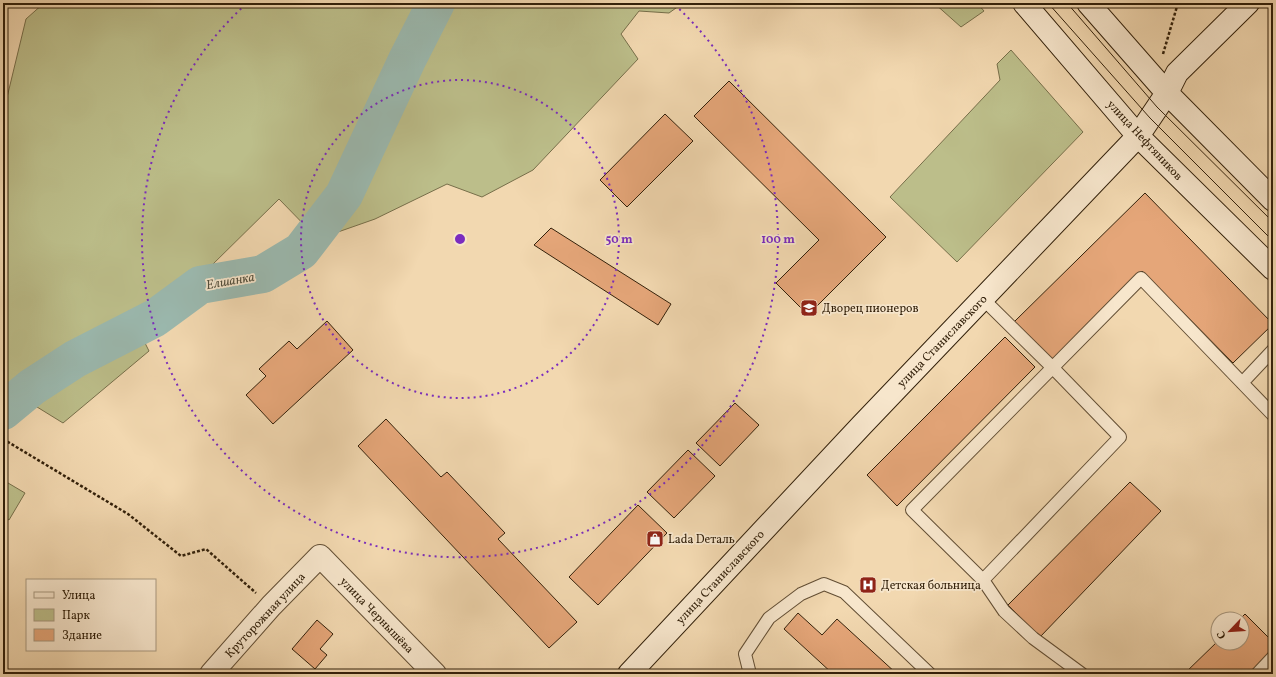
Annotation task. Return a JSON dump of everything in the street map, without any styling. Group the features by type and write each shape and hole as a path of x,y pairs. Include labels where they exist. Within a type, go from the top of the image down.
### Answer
{"main road":[{"name":"улица Нефтяников","path":"1024,3 1138,136 1273,269"},
{"path":"1088,3 1166,93 1273,200"},
{"name":"улица Станиславского","path":"629,674 861,426 1138,136 1177,74 1248,3"},
{"name":"Круторожная улица","path":"211,674 271,606 320,556"},
{"name":"улица Чернышёва","path":"320,556 435,674"}],"lane":[{"path":"1082,674 1033,638 1004,611 983,580 912,510 1141,278 1273,415"},
{"path":"982,299 1053,368 1120,437 983,580"},
{"path":"1242,383 1273,350"},
{"path":"750,674 745,654 769,618 801,594 824,584 844,592 930,674"},
{"path":"1257,674 1273,657"}],"path":[{"path":"1162,57 1178,3"},
{"path":"3,439 128,514 180,556 206,549 271,606"}],"green space":[{"path":"44,3 683,3 669,13 639,11 621,34 638,59 533,170 482,197 447,184 375,219 318,239 279,199 141,335 149,351 63,423 3,386 3,114 26,19"},
{"path":"934,3 977,3 984,11 961,27"},
{"path":"1011,50 1083,132 957,262 890,197 1000,80 997,64"},
{"path":"3,480 25,493 9,520 3,516"}],"building":[{"path":"729,81 886,237 808,315 776,283 819,240 694,116"},
{"path":"665,114 693,141 627,207 600,180"},
{"path":"1145,193 1273,324 1233,363 1142,271 1052,360 1014,322"},
{"path":"551,228 671,304 658,325 534,245"},
{"path":"327,321 353,350 273,424 246,395 266,376 259,369 289,341 297,349"},
{"path":"1005,337 1035,367 897,506 867,475"},
{"path":"735,403 759,425 720,466 696,443"},
{"path":"386,419 441,477 447,472 505,533 498,539 577,622 549,648 358,446"},
{"path":"688,450 715,476 674,518 647,492"},
{"path":"1130,482 1161,511 1040,637 1008,605"},
{"path":"638,505 667,533 598,605 569,577"},
{"path":"798,613 822,635 837,619 897,674 833,674 784,629"},
{"path":"1250,619 1273,642 1273,651 1250,674 1184,674 1210,649 1210,651 1250,651"},
{"path":"317,620 333,634 320,649 327,655 315,669 292,649"},
{"path":"389,670 393,674 385,674"}],"waterway":[{"name":"Елшанка","path":"3,411 32,387 75,359 155,318 200,285 263,274 301,251 344,195 407,60 436,3"}],"tram line":[{"path":"1048,3 1150,118 1273,241"},
{"path":"1067,3 1157,107 1273,222"}],"place":[{"name":"Дворец пионеров","path":"809,308"},
{"name":"Lada Dеталь","path":"655,539"},
{"name":"Детская больница","path":"868,585"}]}
